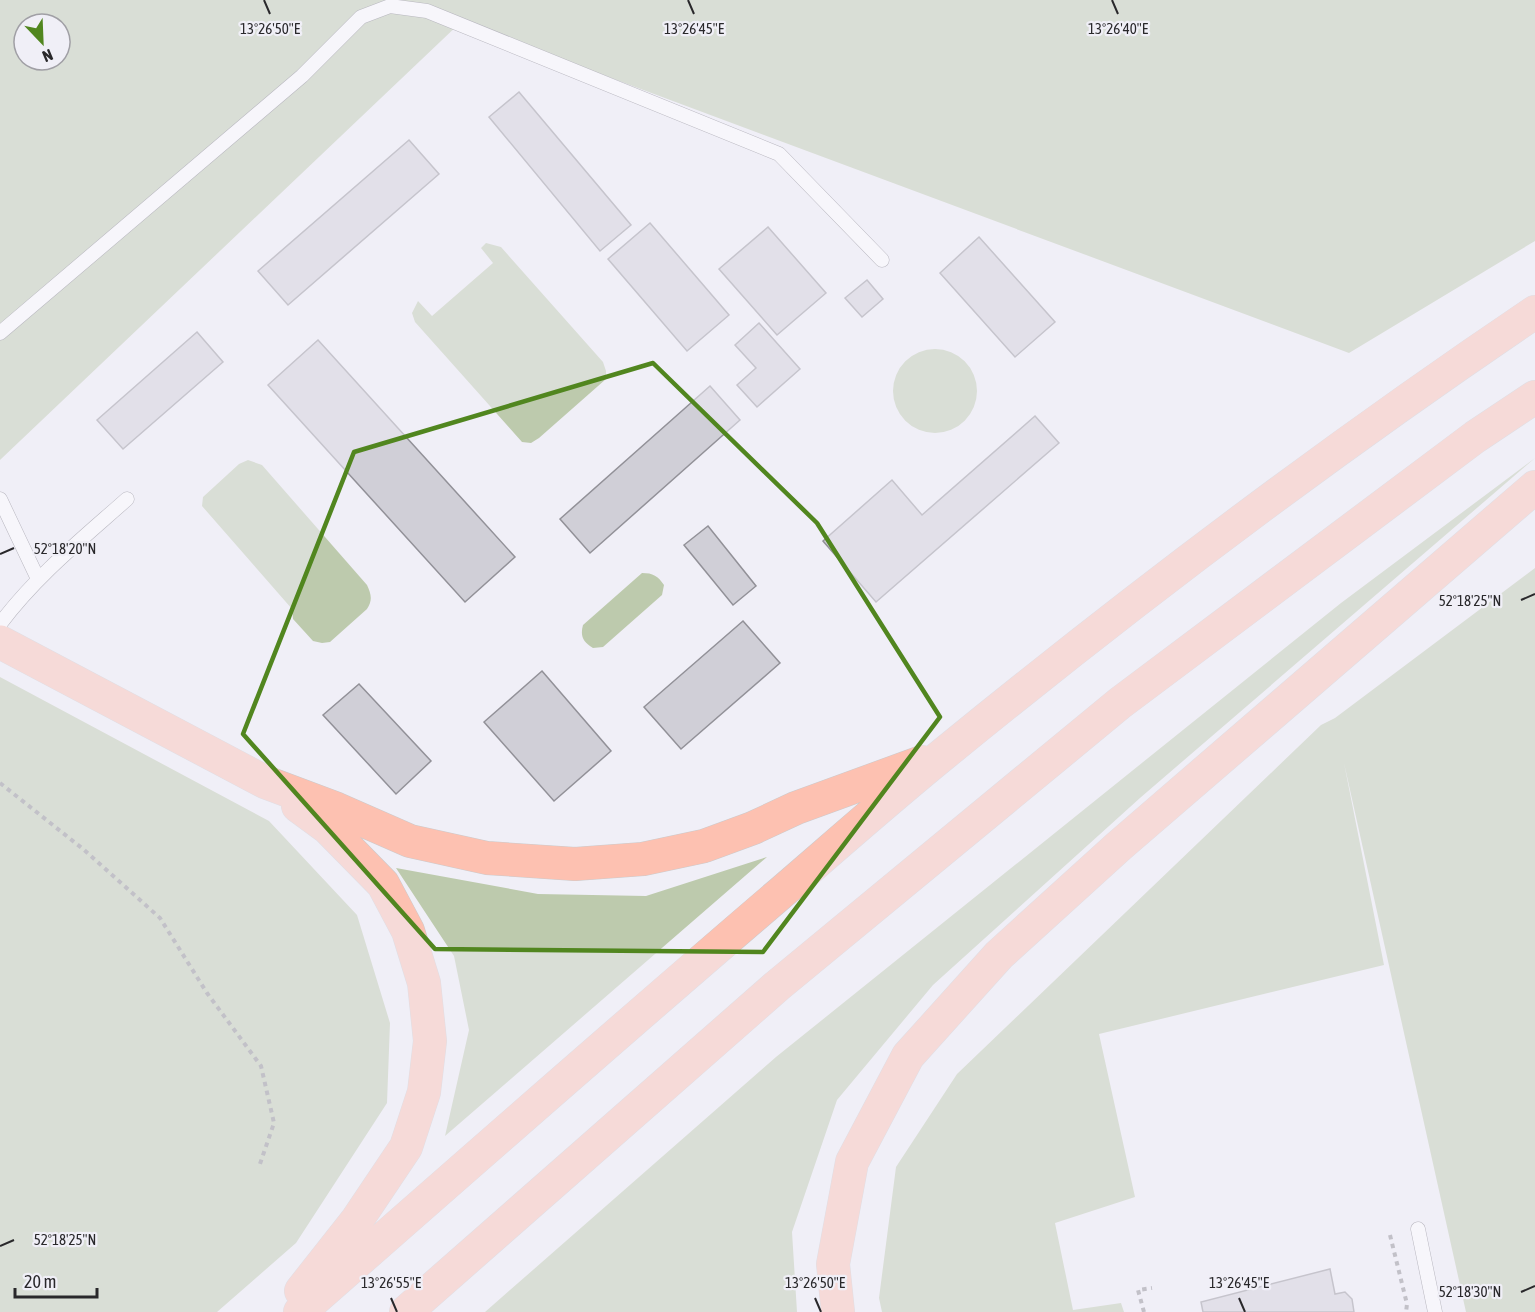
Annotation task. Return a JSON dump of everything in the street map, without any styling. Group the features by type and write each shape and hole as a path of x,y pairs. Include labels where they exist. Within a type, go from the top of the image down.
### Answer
{"highway":[{"path":"300,1312 641,1012 943,754 1098,631 1275,496 1535,312"},
{"path":"406,1312 777,986 1120,703 1475,437 1535,397"},
{"path":"838,1312 833,1264 852,1162 908,1056 999,955 1119,846 1535,487"},
{"path":"0,642 265,782 337,809 410,841 487,858 575,864 643,859 704,846 753,828 795,808 943,754"},
{"path":"265,782 328,828 383,884 408,931 424,983 430,1041 423,1092 405,1148 357,1220 285,1312"}],"lane":[{"path":"0,333 302,76 361,17 390,6 427,10 779,154 882,260"},
{"path":"0,499 38,579"},
{"path":"0,624 38,579 127,499"},
{"path":"1418,1229 1435,1312"}],"path":[{"path":"0,783 83,849 160,918 207,993 261,1065 274,1123 260,1164"},
{"path":"1390,1235 1407,1304 1406,1312"},
{"path":"1144,1312 1138,1290 1152,1288"}],"highlighted area":[{"path":"653,363 817,523 940,717 763,952 435,949 243,734 354,452"}],"green space":[{"path":"0,0 1535,0 1535,241 1349,353 461,22 0,460"},
{"path":"486,243 501,247 603,362 606,371 606,379 531,443 522,442 415,322 412,313 418,301 432,316 493,263 481,248"},
{"path":"935,349 951,352 965,361 974,375 977,391 974,407 965,421 951,430 935,433 919,430 905,421 896,407 893,391 896,375 905,361 919,352"},
{"path":"1535,458 1140,798 933,985 837,1100 792,1232 797,1312 485,1312 776,1057 1341,603"},
{"path":"248,460 262,465 370,591 370,603 367,609 330,642 313,641 293,619 292,609 202,506 203,497 239,464"},
{"path":"1535,568 1535,1312 1466,1312 1344,763 1384,965 1099,1034 1135,1197 1055,1223 1073,1310 1121,1303 1124,1312 882,1312 879,1298 896,1167 957,1074 1321,725 1335,718"},
{"path":"642,573 652,574 660,579 664,585 662,595 603,647 590,646 582,636 583,625"},
{"path":"0,677 269,821 357,915 390,1023 387,1103 296,1243 217,1312 0,1312"},
{"path":"767,857 445,1136 469,1030 454,956 396,868 538,894 646,896"}],"building":[{"path":"519,92 631,225 600,251 489,117"},
{"path":"409,140 439,174 288,305 258,271"},
{"path":"650,223 729,315 687,351 608,259"},
{"path":"768,227 826,293 777,335 719,269"},
{"path":"979,237 1055,322 1015,357 940,273"},
{"path":"867,280 883,299 862,317 845,298"},
{"path":"759,323 800,369 757,407 737,385 756,368 735,345"},
{"path":"197,332 223,362 123,449 97,420"},
{"path":"318,340 515,557 465,602 268,385"},
{"path":"710,386 740,420 590,553 560,519"},
{"path":"1035,416 1059,443 876,602 823,541 892,480 922,515"},
{"path":"708,526 756,586 733,605 684,545"},
{"path":"743,621 780,663 681,749 644,707"},
{"path":"542,671 611,751 554,801 484,722"},
{"path":"359,684 431,761 396,794 323,715"},
{"path":"1330,1269 1335,1294 1345,1292 1352,1299 1354,1312 1203,1312 1201,1302"}]}
